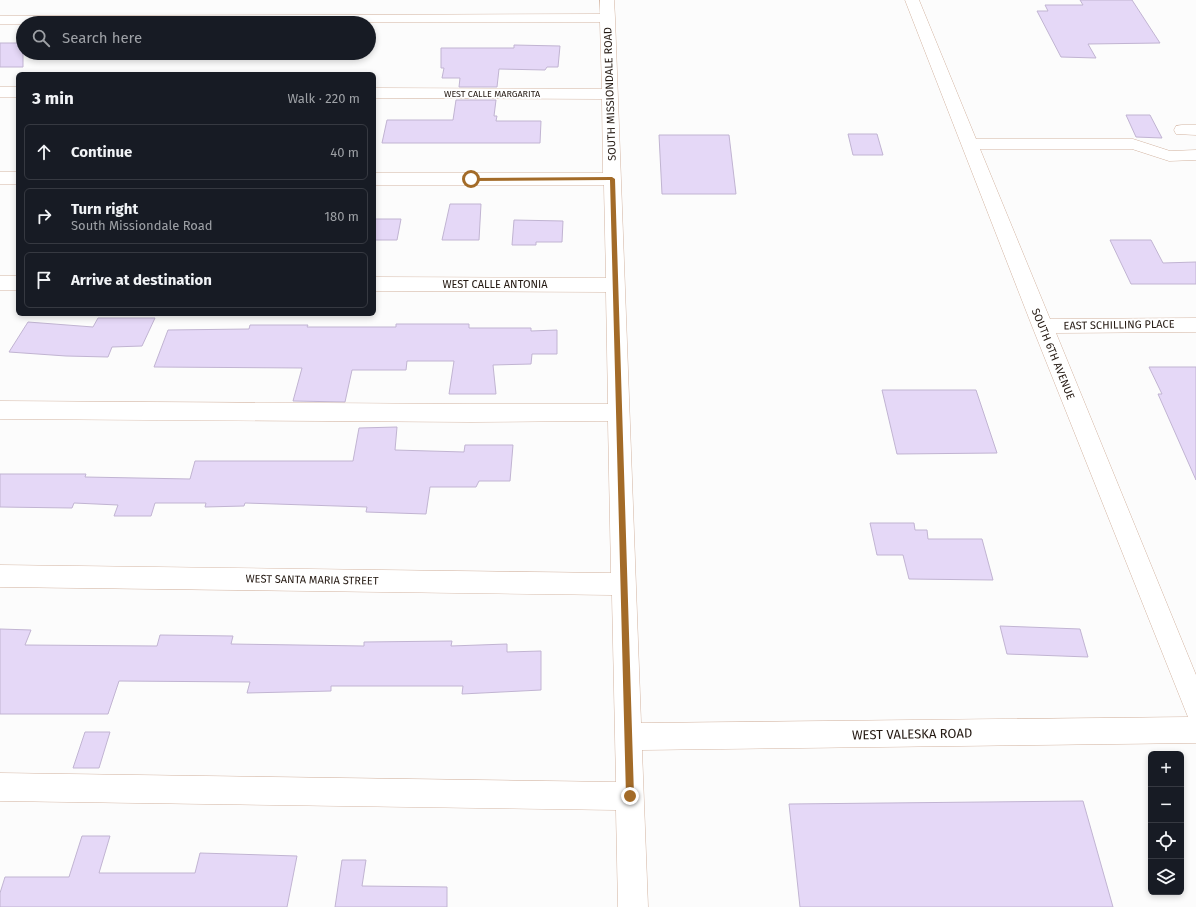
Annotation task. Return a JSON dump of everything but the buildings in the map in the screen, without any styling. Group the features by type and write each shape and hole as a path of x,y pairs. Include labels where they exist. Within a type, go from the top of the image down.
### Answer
{"street":[{"name":"SOUTH 6TH AVENUE","path":"912,0 1196,707"},
{"path":"221,16 608,9"},
{"name":"SOUTH MISSIONDALE ROAD","path":"608,9 633,907"},
{"path":"0,20 16,20"},
{"path":"0,92 16,92"},
{"name":"WEST CALLE MARGARITA","path":"376,93 610,94"},
{"path":"969,144 1133,144 1169,156 1196,155"},
{"path":"0,178 16,178"},
{"path":"376,179 612,179"},
{"path":"0,283 16,283"},
{"name":"WEST CALLE ANTONIA","path":"376,284 616,285"},
{"name":"EAST SCHILLING PLACE","path":"1042,326 1196,325"},
{"path":"0,410 471,413 619,412"},
{"name":"WEST SANTA MARIA STREET","path":"0,576 624,584"},
{"name":"WEST VALESKA ROAD","path":"628,737 1196,730"},
{"path":"0,787 630,796"}],"route":[{"path":"471,179 612,179 630,796"}]}
